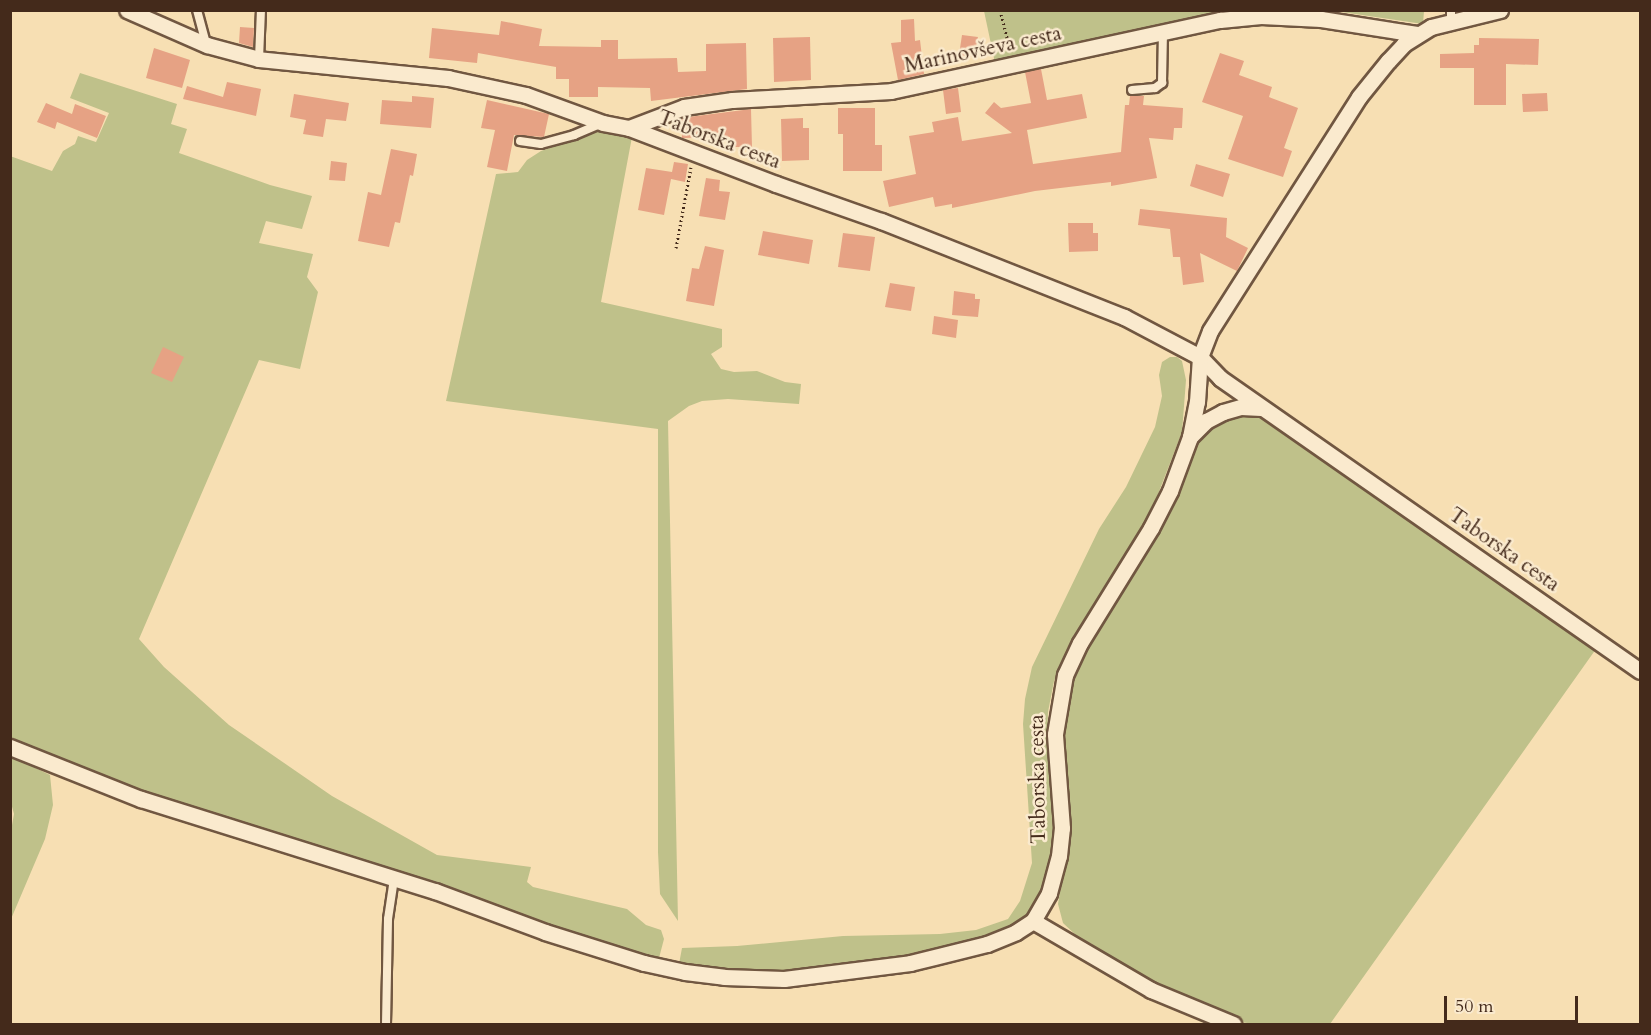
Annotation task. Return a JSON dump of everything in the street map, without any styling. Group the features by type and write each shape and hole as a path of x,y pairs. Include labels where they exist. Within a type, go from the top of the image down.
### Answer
{"street":[{"name":"Taborska cesta","path":"127,10 207,45 260,59 448,78 526,95 603,123 629,128 881,221 1050,287 1124,318 1200,357 1190,437 1170,491 1151,528 1080,643 1065,675 1055,734 1062,828 1059,856 1050,893 1032,921"},
{"path":"1264,409 1220,378 1200,357 1210,331 1359,97 1388,61 1417,34 1451,15 1500,10"},
{"name":"Marinovševa cesta","path":"629,128 684,107 744,99 891,91 1220,20 1261,16 1321,19 1417,34"},
{"name":"Taborska cesta","path":"1190,437 1206,421 1223,412 1241,407 1264,409 1641,671"},
{"path":"10,747 141,799 435,891 545,932 644,963 724,977 784,979 910,963 987,945 1017,932 1032,921 1151,990 1233,1024"}],"lane":[{"path":"197,10 207,45"},
{"path":"260,59 261,10"},
{"path":"1132,90 1155,88 1162,83 1163,32"},
{"path":"520,141 541,144 574,135 603,123"},
{"path":"386,1024 388,919 394,879"}],"path":[{"path":"1000,10 1009,44 1010,65"},
{"path":"676,248 693,153"}],"green space":[{"path":"984,11 1241,11 995,63"},
{"path":"1335,11 1424,11 1423,24"},
{"path":"80,73 177,104 171,124 187,129 179,153 270,185 312,196 302,229 266,221 259,243 313,254 307,277 318,292 300,369 259,360 139,639 164,667 229,725 332,796 437,855 531,867 527,882 533,887 627,909 646,925 661,930 664,939 659,958 555,930 368,861 144,793 11,740 10,156 52,171 63,151 75,144 78,136 96,142 109,113 70,98"},
{"path":"601,130 632,137 601,302 722,329 722,347 711,354 721,369 734,372 757,371 785,382 801,384 799,404 728,399 702,401 689,406 668,421 678,921 660,894 658,852 658,429 446,401 496,174 518,172 527,160 541,151"},
{"path":"1170,357 1177,357 1182,361 1186,380 1182,432 1150,515 1068,647 1054,681 1048,712 1047,742 1054,805 1053,851 1040,897 1032,913 1016,926 957,947 880,959 743,974 679,964 682,948 737,946 843,936 940,934 976,930 1008,919 1020,901 1032,863 1023,724 1025,699 1032,667 1099,529 1126,487 1155,427 1162,396 1159,375 1162,362"},
{"path":"1231,415 1263,418 1596,649 1330,1024 1255,1024 1232,1021 1154,985 1102,954 1063,923 1058,904 1070,829 1061,727 1069,682 1077,664 1138,569 1162,523 1195,445 1205,430"},
{"path":"11,756 50,775 53,805 45,839 11,919 10,836 14,814 11,803"}],"building":[{"path":"914,19 915,41 920,40 924,74 898,80 891,43 901,42 901,20"},
{"path":"501,21 542,29 539,46 601,47 601,40 618,40 618,59 677,58 678,72 706,71 706,44 746,43 747,89 651,101 650,88 598,87 598,97 569,97 569,79 556,79 556,67 478,53 477,63 429,58 432,28 499,35"},
{"path":"240,27 254,28 253,47 239,43"},
{"path":"962,35 978,37 974,57 959,55"},
{"path":"810,37 811,80 774,82 773,38"},
{"path":"1479,38 1539,39 1538,65 1506,64 1506,105 1474,105 1474,68 1440,68 1440,54 1474,53 1474,45 1479,45"},
{"path":"154,48 190,60 182,88 146,78"},
{"path":"1220,53 1244,61 1239,75 1272,87 1269,97 1298,108 1284,148 1292,151 1283,177 1228,159 1243,116 1202,102"},
{"path":"1041,69 1047,100 1082,94 1087,118 1027,130 1033,164 1121,152 1125,105 1129,105 1130,96 1144,96 1143,105 1183,108 1182,128 1174,128 1173,140 1149,138 1157,178 1111,186 1111,182 1035,191 952,208 952,204 935,207 933,197 889,207 883,181 916,174 909,136 934,132 932,122 958,117 962,141 1012,133 985,113 994,102 1001,108 1031,103 1025,72"},
{"path":"227,82 261,89 256,116 183,99 187,86 223,97"},
{"path":"958,88 961,112 946,114 943,90"},
{"path":"1547,93 1548,111 1523,112 1522,94"},
{"path":"294,94 349,103 346,121 326,119 323,137 303,134 306,120 290,117"},
{"path":"412,96 434,98 431,128 380,124 382,100 412,102"},
{"path":"487,100 549,114 544,137 514,135 507,171 487,167 495,130 481,128"},
{"path":"46,103 72,114 75,104 106,116 97,138 57,122 55,129 37,122"},
{"path":"838,108 875,108 875,145 882,145 882,171 843,171 843,134 838,134"},
{"path":"751,109 752,147 730,147 730,137 682,138 681,118"},
{"path":"803,118 803,128 809,128 809,160 782,161 781,119"},
{"path":"391,149 417,154 400,223 395,222 389,247 358,241 368,192 381,195"},
{"path":"331,161 347,163 345,181 329,180"},
{"path":"674,162 688,164 685,182 671,179 664,215 638,210 646,168 672,172"},
{"path":"1196,164 1230,174 1223,197 1190,186"},
{"path":"706,178 720,180 719,191 730,192 725,220 699,216"},
{"path":"1140,209 1227,218 1226,237 1248,248 1237,271 1200,253 1204,282 1183,285 1180,257 1173,257 1170,229 1138,225"},
{"path":"1068,223 1093,223 1093,233 1098,233 1098,251 1069,252"},
{"path":"763,231 813,240 809,264 758,255"},
{"path":"843,233 875,237 870,271 838,267"},
{"path":"705,246 724,250 714,306 686,301 692,268 699,269"},
{"path":"890,283 915,287 911,311 885,307"},
{"path":"954,291 975,294 975,299 980,299 978,317 952,315"},
{"path":"934,316 958,320 956,338 932,334"},
{"path":"163,347 184,357 172,382 151,373"}]}
